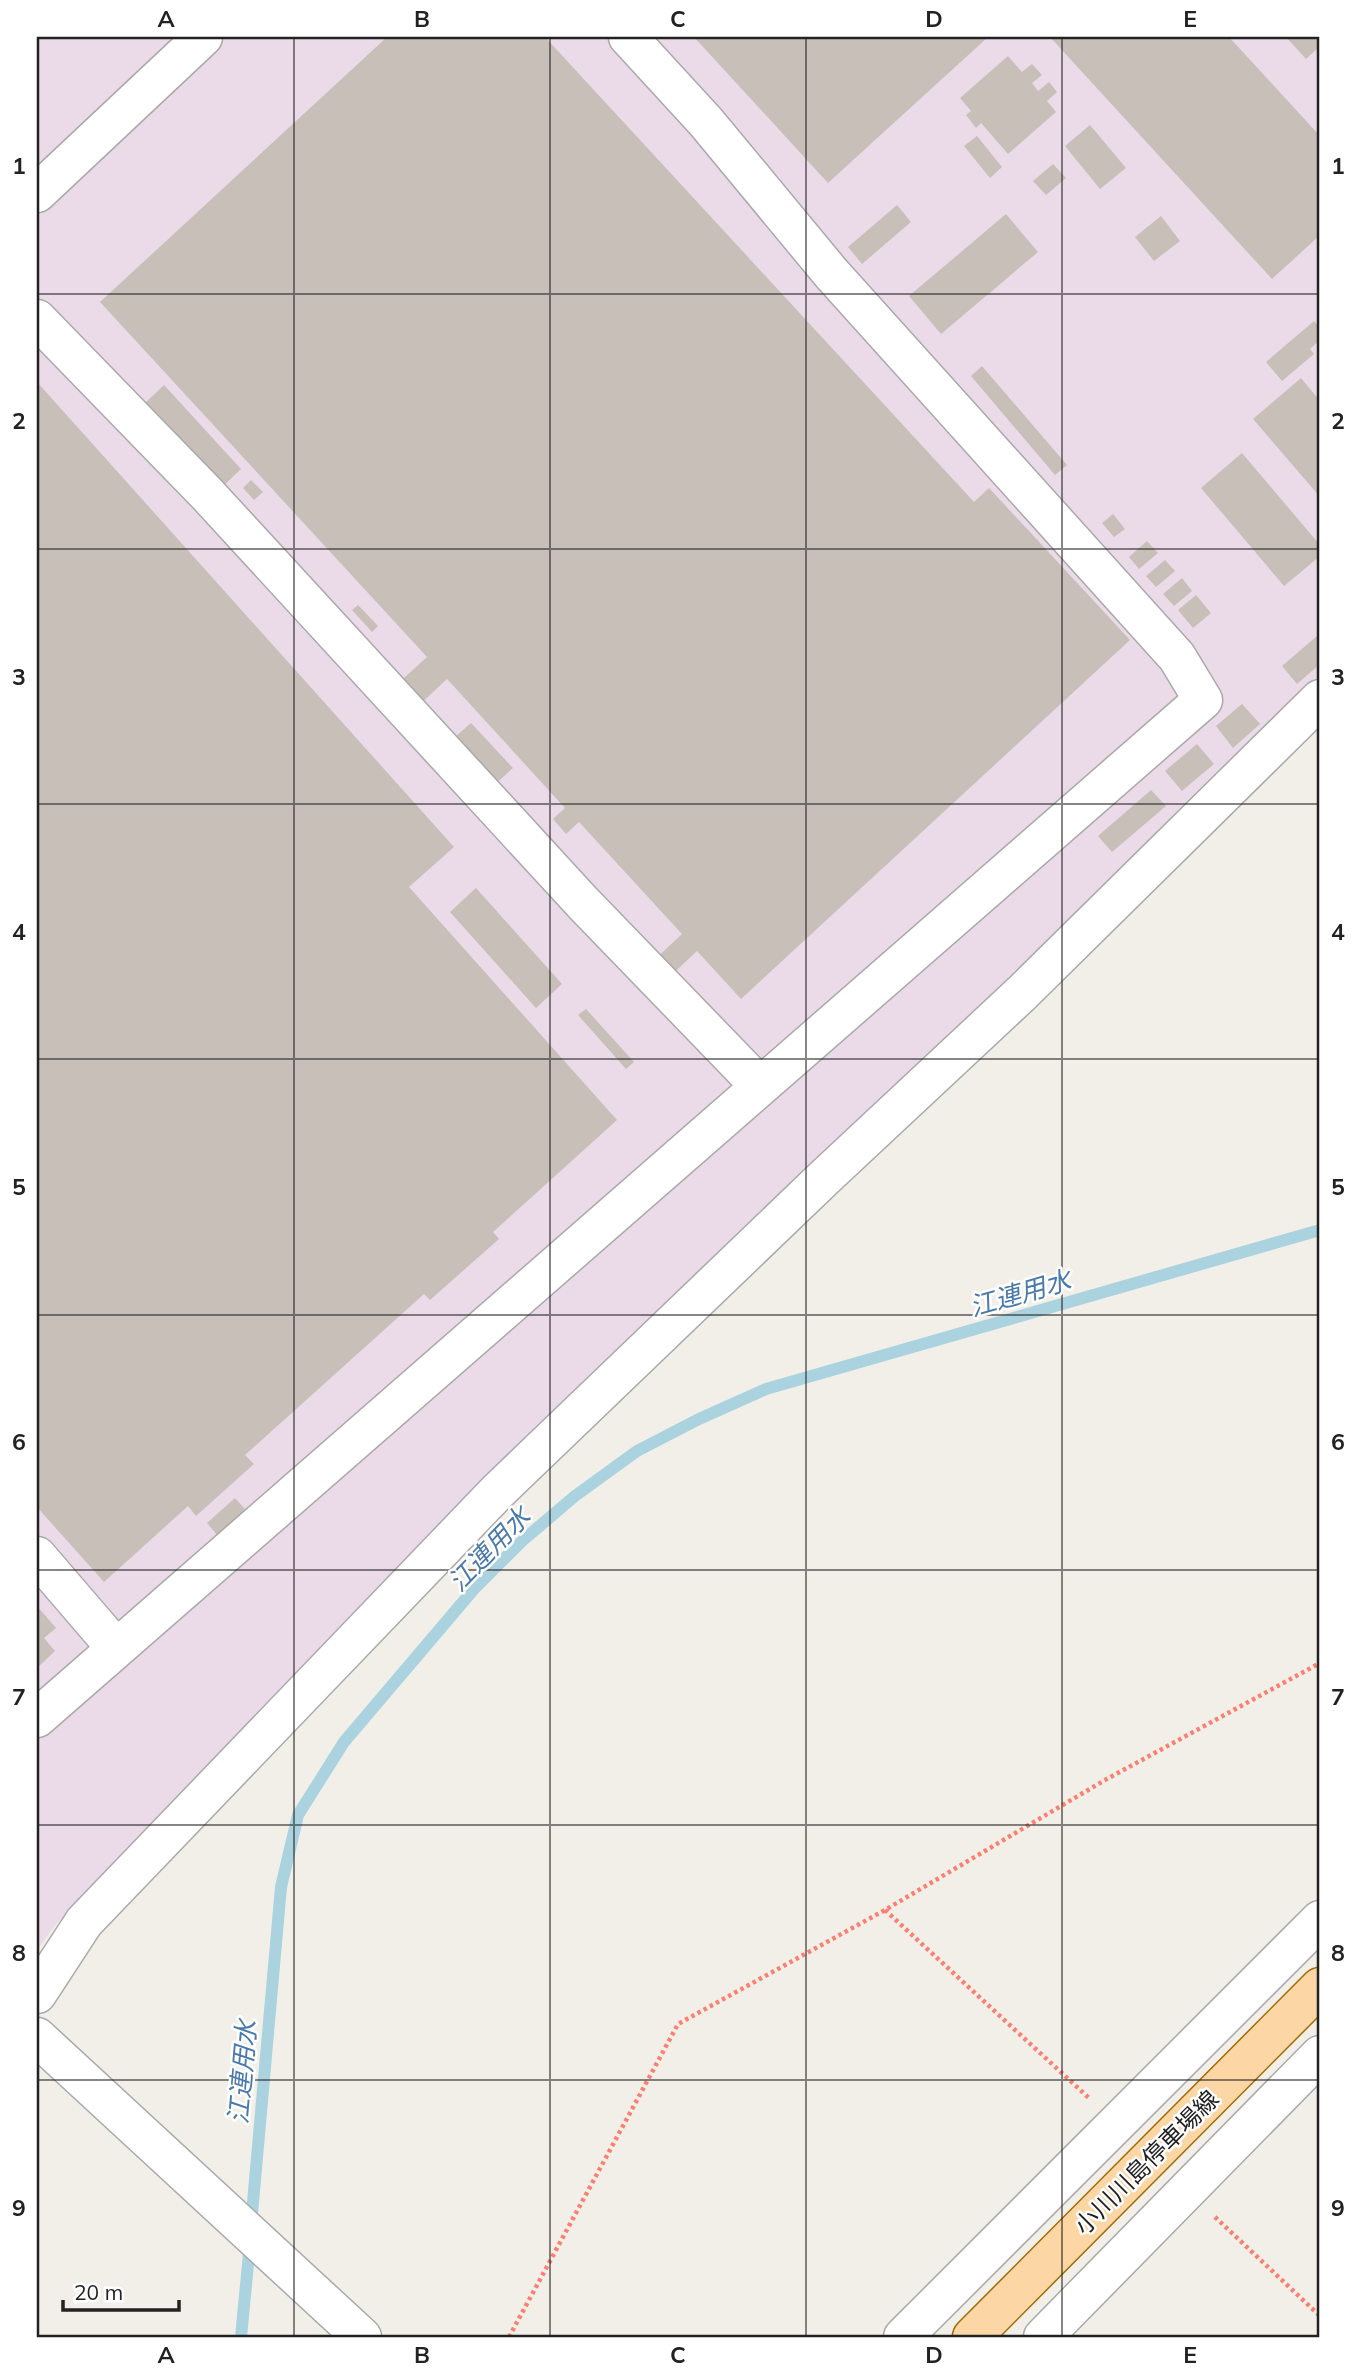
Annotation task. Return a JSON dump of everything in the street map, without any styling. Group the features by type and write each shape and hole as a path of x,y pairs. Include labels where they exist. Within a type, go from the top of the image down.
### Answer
{"main road":[{"name":"小川川島停車場線","path":"972,2337 1320,1987"}],"street":[{"path":"37,193 204,37"},
{"path":"37,1718 1203,700 1177,657 841,283 706,122 628,37"},
{"path":"37,318 208,495 583,903 760,1086"},
{"path":"37,1994 84,1922 498,1491 824,1178 1022,993 1320,699"},
{"path":"37,1556 116,1648"},
{"path":"903,2337 1320,1920"},
{"path":"37,2036 362,2337"},
{"path":"1043,2337 1320,2055"}],"path":[{"path":"509,2337 678,2024 885,1910 1105,1780 1320,1662"},
{"path":"885,1910 1116,2124"},
{"path":"1186,2190 1320,2316"}],"shaded area":[{"path":"37,37 1320,37 1320,689 648,1325 58,1922 37,1950"}],"building":[{"path":"387,37 545,37 974,502 989,488 1130,640 741,999 697,951 663,983 648,966 682,934 579,822 566,834 553,819 565,808 447,679 415,709 394,687 427,657 100,302"},
{"path":"694,37 988,37 828,183"},
{"path":"1050,37 1229,37 1320,136 1320,235 1272,279"},
{"path":"1286,37 1320,37 1320,46 1306,59"},
{"path":"1008,56 1022,72 1032,64 1042,75 1032,83 1038,91 1049,82 1057,92 1047,101 1056,112 1008,154 981,123 976,128 966,115 971,111 960,98"},
{"path":"1090,125 1126,168 1100,189 1065,146"},
{"path":"977,136 1002,167 990,178 964,146"},
{"path":"1053,164 1066,178 1046,195 1033,181"},
{"path":"897,205 911,222 862,264 848,247"},
{"path":"1006,214 1038,252 941,334 909,296"},
{"path":"1161,216 1180,241 1154,261 1135,237"},
{"path":"1314,321 1320,328 1320,340 1310,349 1314,354 1282,381 1266,362"},
{"path":"982,366 1067,465 1055,475 971,376"},
{"path":"1301,378 1320,401 1320,497 1253,419"},
{"path":"37,382 454,847 409,887 617,1120 493,1232 499,1239 430,1300 424,1294 245,1455 254,1464 196,1516 188,1506 104,1582 37,1507"},
{"path":"164,385 241,469 219,490 142,406"},
{"path":"1242,453 1320,545 1320,556 1284,586 1201,488"},
{"path":"251,480 263,492 254,500 243,488"},
{"path":"1113,514 1125,529 1114,537 1102,523"},
{"path":"1147,541 1158,553 1139,569 1129,557"},
{"path":"1165,560 1175,571 1156,587 1146,576"},
{"path":"1182,578 1192,591 1174,606 1163,594"},
{"path":"1196,595 1211,613 1193,628 1178,610"},
{"path":"358,605 378,626 372,632 352,610"},
{"path":"1317,636 1320,640 1320,664 1297,684 1282,666"},
{"path":"1242,704 1260,724 1233,748 1216,726"},
{"path":"471,723 513,768 489,790 447,744"},
{"path":"1197,744 1214,764 1182,791 1165,771"},
{"path":"1151,790 1166,806 1112,852 1098,836"},
{"path":"476,888 562,984 536,1008 450,912"},
{"path":"586,1009 634,1062 626,1069 578,1015"},
{"path":"235,1498 251,1516 223,1542 207,1523"},
{"path":"37,1606 56,1628 44,1638 55,1651 37,1668"}],"waterway":[{"name":"江連用水","path":"251,2225 281,1887 298,1815 344,1742 474,1589 522,1541 575,1496 637,1451 766,1389 1320,1230"},
{"name":"江連用水","path":"241,2337 250,2243"}]}
